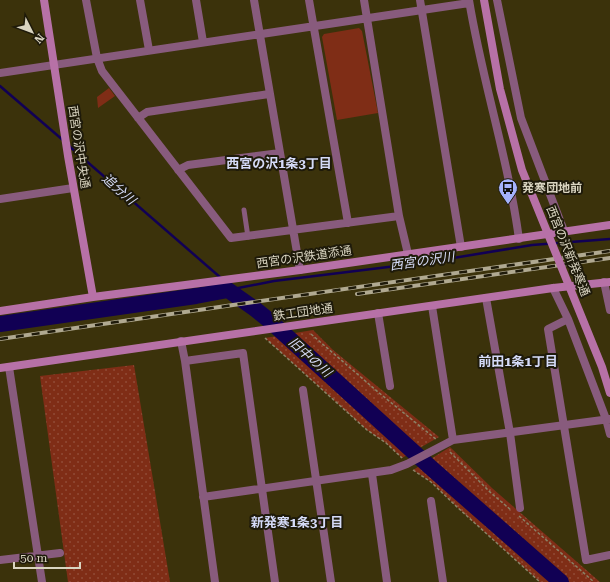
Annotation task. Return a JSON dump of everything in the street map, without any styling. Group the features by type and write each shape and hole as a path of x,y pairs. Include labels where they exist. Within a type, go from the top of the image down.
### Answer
{"street":[{"name":"西宮の沢中央通","path":"44,0 64,133 93,297"},
{"path":"86,0 97,58 102,71 232,238 399,216"},
{"path":"140,0 149,50"},
{"path":"196,0 203,42"},
{"path":"254,0 300,270"},
{"path":"309,0 348,223"},
{"path":"364,0 399,216 408,254"},
{"path":"420,0 461,247"},
{"name":"西宮の沢新発寒通","path":"484,0 500,89 522,170 602,367 610,393"},
{"path":"497,0 521,118 564,231"},
{"path":"0,73 421,10 469,1 493,117 506,168 519,239"},
{"path":"138,118 148,112 269,94"},
{"path":"178,170 188,166 280,152"},
{"path":"0,199 74,188"},
{"name":"西宮の沢鉄道添通","path":"0,311 93,297 300,270 610,225"},
{"path":"607,282 610,310"},
{"name":"鉄工団地通","path":"0,368 553,288 607,282"},
{"path":"553,288 568,319 608,419 610,434"},
{"path":"486,298 510,433 520,508"},
{"path":"432,306 453,440"},
{"path":"378,313 390,386"},
{"path":"568,319 548,329 586,560 610,555"},
{"path":"181,341 215,582"},
{"path":"185,361 244,353 275,582"},
{"path":"10,367 42,582"},
{"path":"303,390 331,582"},
{"path":"203,497 372,474 391,470 409,463 453,440 608,419"},
{"path":"372,474 387,582"},
{"path":"431,501 443,582"},
{"path":"0,560 39,554 60,553"}],"lane":[{"path":"244,210 248,237"}],"path":[{"path":"253,331 265,338 367,430 386,443 431,482 457,508 540,582"},
{"path":"311,334 442,446"}],"shaded area":[{"path":"359,28 362,31 378,113 337,120 322,37 324,34"},
{"path":"109,88 115,96 98,108 97,97"},
{"path":"313,330 333,350 439,437 402,458 386,443 367,430 265,338"},
{"path":"134,365 170,582 68,582 40,376"},
{"path":"450,447 492,488 600,582 540,582 431,482 413,470"}],"waterway":[{"name":"追分川","path":"0,86 64,141"},
{"name":"追分川","path":"69,146 221,278"},
{"name":"西宮の沢川","path":"228,290 274,281 429,262 532,245 610,239"},
{"name":"旧中の川","path":"0,324 196,296 228,290 270,321 429,466 561,582"}],"railway":[{"path":"0,339 610,251"},
{"path":"357,294 610,258"}],"place":[{"name":"発寒団地前","path":"508,205"}],"district":[{"name":"西宮の沢1条3丁目","path":"279,163"},
{"name":"前田1条1丁目","path":"518,361"},
{"name":"新発寒1条3丁目","path":"297,522"}]}
